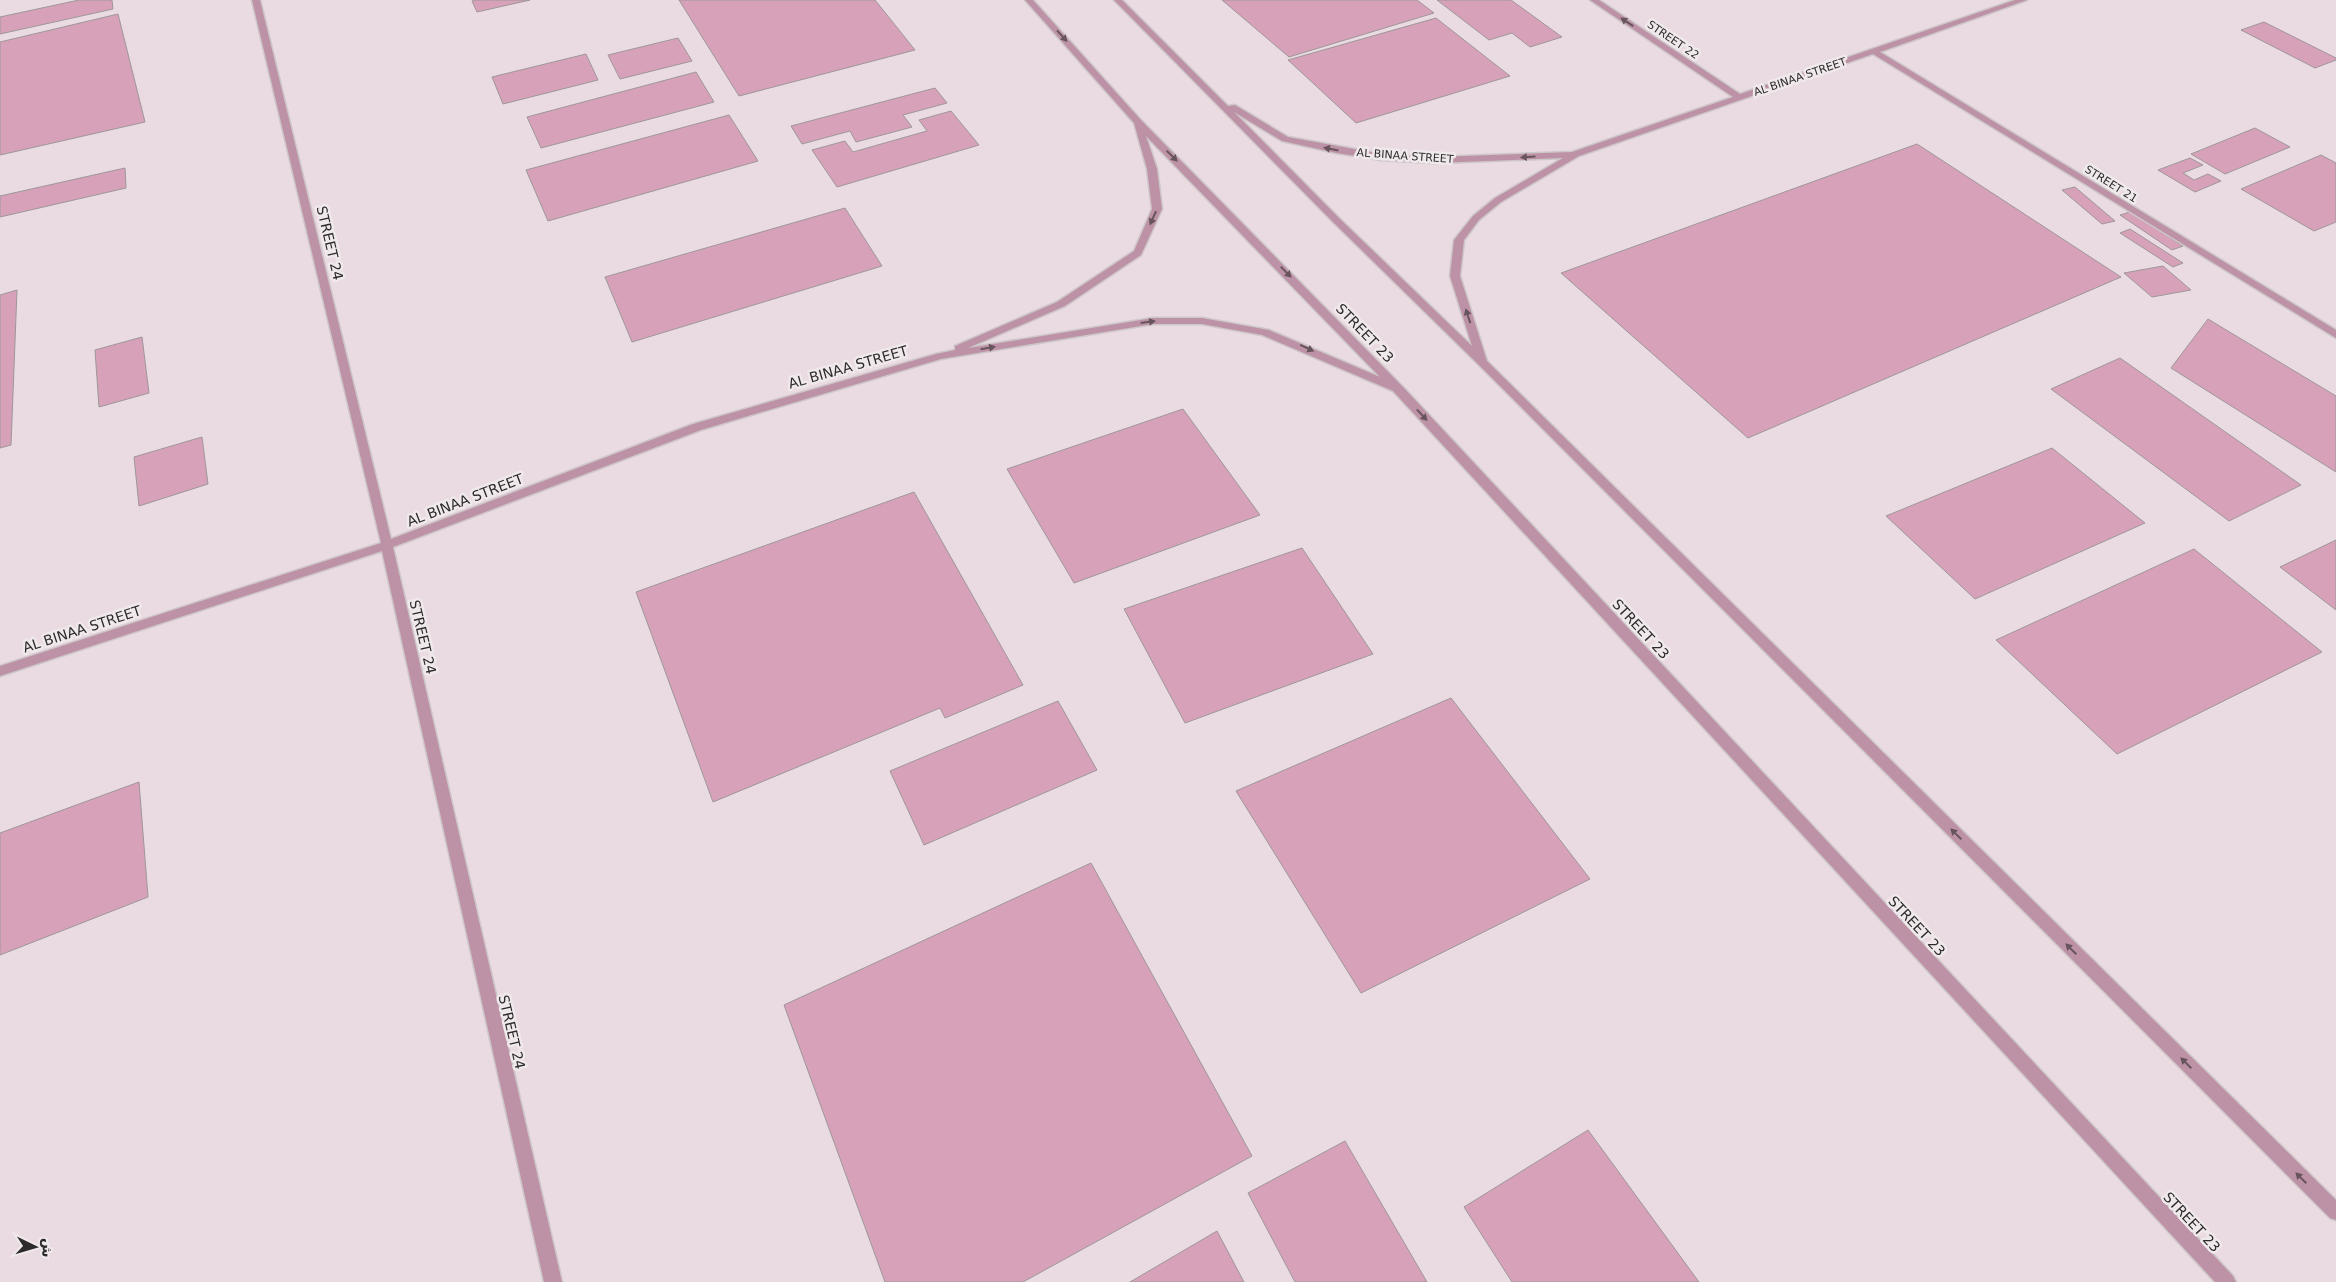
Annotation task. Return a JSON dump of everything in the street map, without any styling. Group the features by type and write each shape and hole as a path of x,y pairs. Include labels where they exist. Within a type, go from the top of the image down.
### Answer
{"street":[{"name":"STREET 24","path":"256,0 387,545 553,1282"},
{"name":"STREET 23","path":"1029,0 1137,121 1400,391 2227,1282"},
{"path":"1118,0 1336,220 1483,362 2336,1212"},
{"name":"STREET 22","path":"1594,0 1740,98"},
{"name":"AL BINAA STREET","path":"1483,362 1455,276 1460,240 1476,218 1498,200 1576,154 2023,0"},
{"name":"STREET 21","path":"1873,52 2336,335"},
{"name":"AL BINAA STREET","path":"1216,97 1285,139 1336,150 1382,157 1436,160 1576,154"},
{"name":"AL BINAA STREET","path":"940,356 1061,304 1138,253 1158,209 1152,169 1137,121"},
{"name":"AL BINAA STREET","path":"0,671 387,545 697,427 940,356 1153,321 1202,321 1233,325 1281,338 1400,391"}],"shaded area":[{"path":"0,0 2336,0 2336,1282 0,1282"}],"building":[{"path":"79,0 112,0 113,9 0,34 0,17"},
{"path":"530,0 477,12 472,1"},
{"path":"679,0 875,0 915,50 739,96"},
{"path":"1222,0 1417,0 1434,13 1289,57"},
{"path":"1437,0 1511,0 1562,37 1530,47 1512,33 1489,40"},
{"path":"118,14 145,122 0,155 0,42"},
{"path":"1436,18 1510,76 1356,123 1288,60"},
{"path":"2264,22 2336,58 2336,60 2315,68 2241,30"},
{"path":"678,38 692,61 620,79 608,55"},
{"path":"586,54 598,80 503,104 492,77"},
{"path":"696,72 714,102 541,148 527,117"},
{"path":"935,88 947,103 903,115 912,127 856,142 850,131 802,144 791,126"},
{"path":"951,111 979,145 837,187 812,150 845,141 853,152 927,131 919,120"},
{"path":"729,115 758,161 548,221 526,170"},
{"path":"2255,128 2290,147 2225,174 2191,154"},
{"path":"1917,144 2121,277 1748,438 1561,273"},
{"path":"2321,155 2336,163 2336,222 2314,231 2241,189"},
{"path":"2190,158 2203,165 2183,173 2194,180 2208,174 2221,181 2195,192 2158,170"},
{"path":"125,168 126,188 0,217 0,196"},
{"path":"2075,187 2115,221 2102,224 2062,190"},
{"path":"845,208 882,266 632,342 605,277"},
{"path":"2130,212 2183,246 2172,250 2120,215"},
{"path":"2130,229 2183,263 2173,267 2120,233"},
{"path":"2163,266 2191,290 2152,297 2124,273"},
{"path":"17,290 11,445 0,448 0,295"},
{"path":"2208,319 2336,396 2336,472 2171,368"},
{"path":"142,337 149,393 99,407 95,350"},
{"path":"2120,358 2301,485 2229,521 2051,389"},
{"path":"1183,409 1260,515 1074,583 1007,469"},
{"path":"202,437 208,484 139,506 134,457"},
{"path":"2052,448 2145,523 1975,599 1886,516"},
{"path":"914,492 1023,685 945,718 940,708 713,802 636,592"},
{"path":"2336,540 2336,610 2280,567"},
{"path":"1302,548 1373,654 1185,723 1124,609"},
{"path":"2194,549 2322,652 2117,754 1996,640"},
{"path":"1451,698 1590,879 1361,993 1236,791"},
{"path":"1058,701 1097,770 924,845 890,771"},
{"path":"139,782 148,897 0,955 0,833"},
{"path":"1091,863 1252,1156 1023,1282 885,1282 784,1005"},
{"path":"1588,1130 1699,1282 1512,1282 1464,1207"},
{"path":"1345,1141 1427,1282 1295,1282 1248,1193"},
{"path":"1217,1231 1244,1282 1130,1282"}]}
